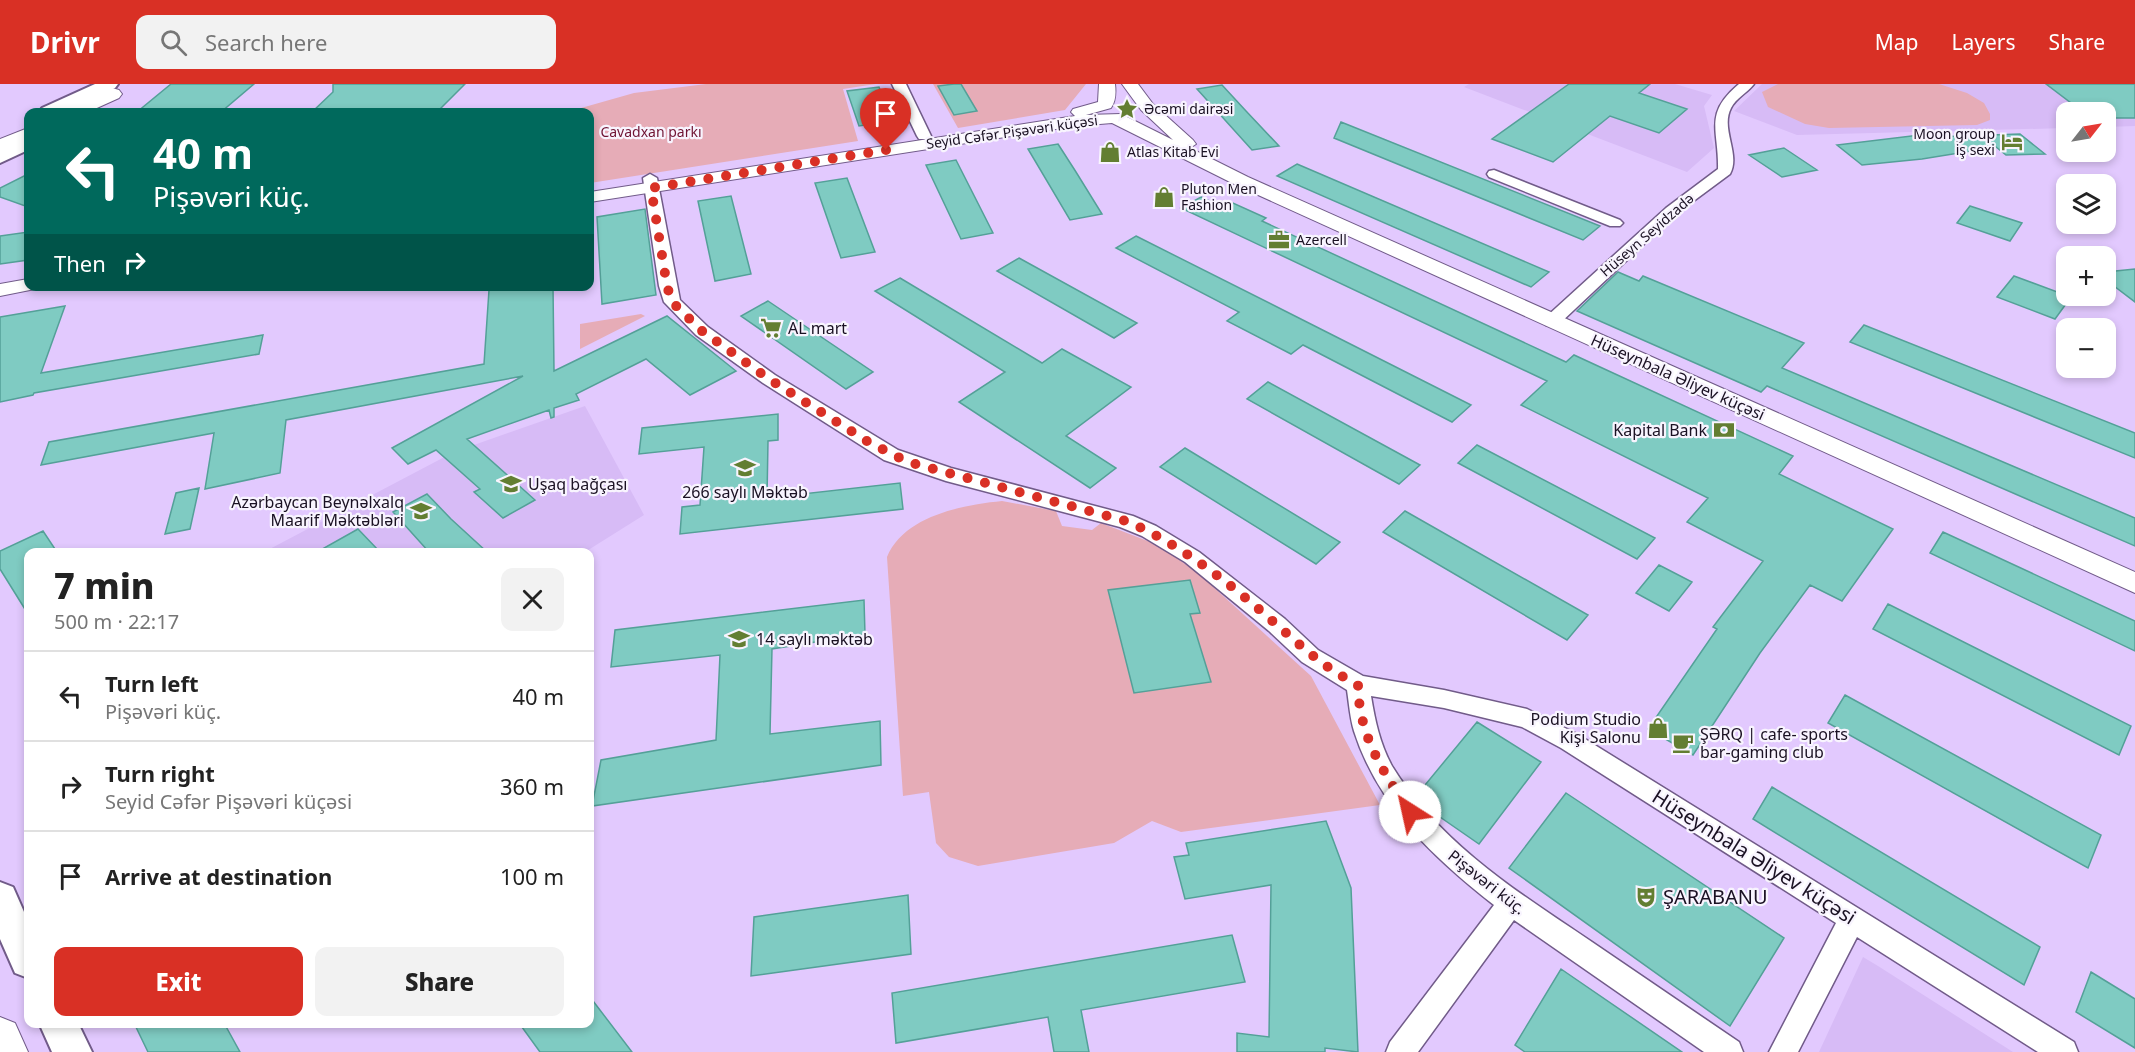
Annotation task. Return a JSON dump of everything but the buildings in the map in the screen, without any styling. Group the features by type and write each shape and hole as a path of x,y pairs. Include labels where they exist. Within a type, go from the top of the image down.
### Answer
{"main road":[{"path":"60,108 116,88"},
{"path":"79,108 116,88"},
{"path":"91,108 116,88"},
{"path":"0,136 24,125"},
{"path":"0,147 24,136"},
{"path":"0,157 24,145"},
{"path":"0,899 24,951"},
{"path":"60,1028 72,1052"},
{"path":"0,1038 6,1052"}],"street":[{"path":"899,84 924,136"},
{"path":"1107,84 1110,112"},
{"path":"1130,84 1148,107 1177,135 1221,171"},
{"name":"Hüseyn Seyidzadə","path":"1552,321 1671,211 1725,171 1726,161 1720,116 1730,99 1747,84"},
{"path":"1110,112 1137,119 1147,114 1148,107"},
{"path":"1110,112 1221,171"},
{"name":"Seyid Cəfər Pişəvəri küçəsi","path":"594,196 650,183 924,136 1056,117 1110,112"},
{"name":"Seyid Cəfər Pişəvəri küçəsi","path":"594,188 650,183 1075,121 1110,112"},
{"name":"Hüseynbala Əliyev küçəsi","path":"1221,171 2135,583"},
{"path":"1494,174 1615,223"},
{"path":"650,183 667,286 672,302 702,331 769,379 870,443 908,462 1126,521 1149,531 1192,557 1277,625 1310,656 1358,685"},
{"path":"0,278 24,274"},
{"path":"0,290 24,286"},
{"name":"Hüseynbala Əliyev küçəsi","path":"1358,685 1444,699 1527,719 1569,741 2064,1052"},
{"name":"Pişəvəri küç.","path":"1358,685 1359,706 1365,734 1388,779 1410,812 1447,851 1511,903 1729,1052"},
{"path":"1400,1052 1511,903"},
{"path":"1783,1052 1853,918"}],"shaded area":[{"path":"1469,84 1675,84 1712,95 1704,106 1714,148 1687,172 1464,87"},
{"path":"1762,84 2135,84 2135,126 2116,127 2116,102 2056,102 2056,128 1797,135 1734,111"},
{"name":"Uşaq bağçası","path":"585,406 644,515 591,548 272,548 454,452"},
{"path":"1863,957 1878,966 2013,1052 1819,1052"}],"green space":[{"name":"Cavadxan parkı","path":"706,84 876,84 843,89 858,141 594,182 594,108 581,108 634,93"},
{"path":"933,84 1086,84 1065,110 958,128"},
{"path":"1778,84 1939,84 1967,93 1984,103 1990,114 1990,120 1977,125 1829,128 1805,124 1768,107 1762,92"},
{"path":"641,314 645,316 580,349 580,324"},
{"path":"1002,501 1056,511 1062,526 1092,530 1101,523 1158,545 1198,573 1311,676 1380,805 1181,832 1152,821 1114,843 978,866 949,857 936,843 929,792 903,796 887,557 895,543 920,522 953,510"}],"place":[{"name":"Əcəmi dairəsi","path":"1127,109"},
{"name":"Moon group iş sexi","path":"2012,142"},
{"name":"Atlas Kitab Evi","path":"1110,152"},
{"name":"Pluton Men Fashion","path":"1164,197"},
{"name":"Azercell","path":"1279,240"},
{"name":"AL mart","path":"771,328"},
{"name":"Kapital Bank","path":"1724,430"},
{"name":"266 saylı Məktəb","path":"745,468"},
{"name":"Uşaq bağçası","path":"511,484"},
{"name":"Azərbaycan Beynəlxalq Maarif Məktəbləri","path":"421,511"},
{"name":"14 saylı məktəb","path":"739,639"},
{"name":"Podium Studio Kişi Salonu","path":"1658,728"},
{"name":"ŞƏRQ | cafe- sports bar-gaming club","path":"1683,743"},
{"name":"ŞARABANU","path":"1646,897"}],"route":[{"path":"886,150 651,188 667,286 672,302 702,331 769,379 891,455 946,474 1126,521 1149,531 1192,557 1277,625 1310,656 1358,685 1359,706 1365,734 1388,779 1410,812"}]}
